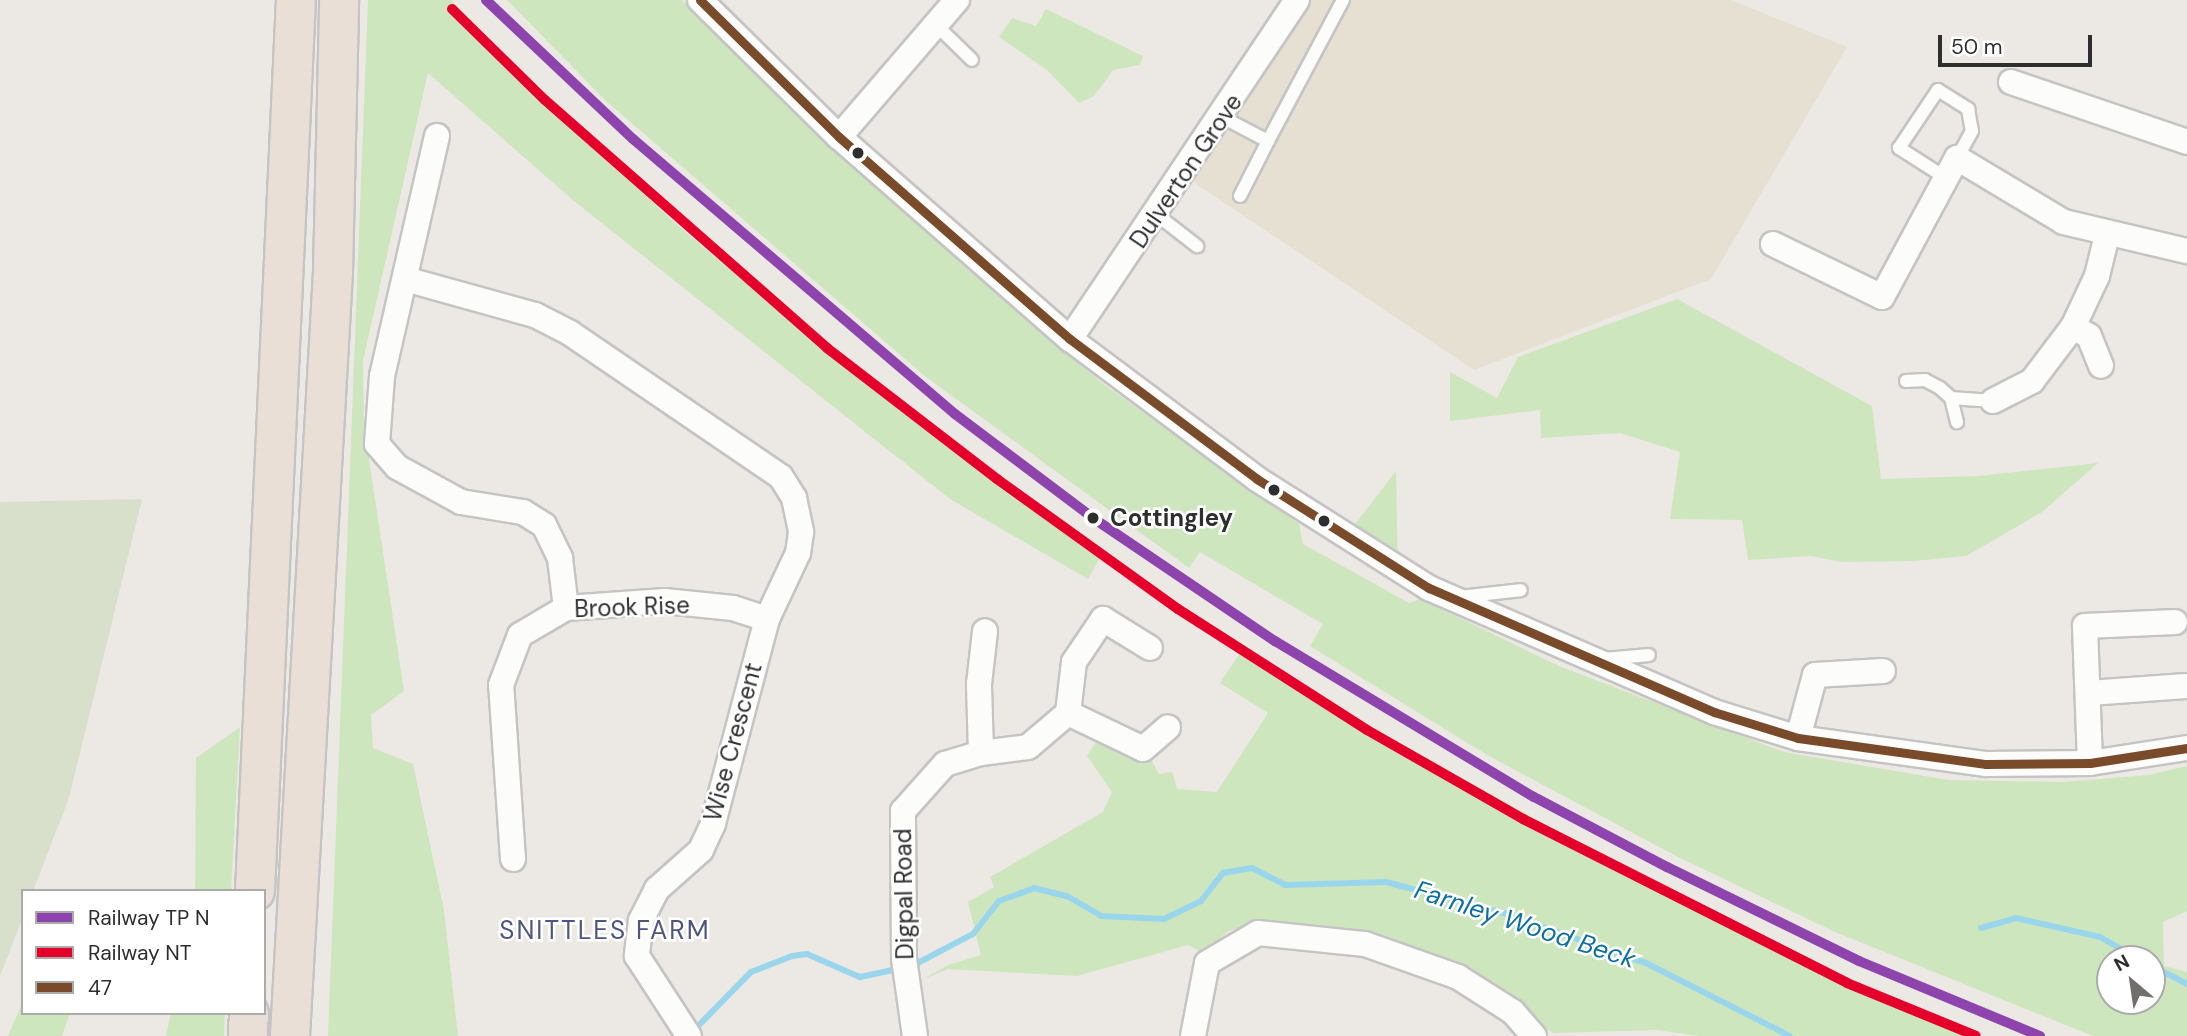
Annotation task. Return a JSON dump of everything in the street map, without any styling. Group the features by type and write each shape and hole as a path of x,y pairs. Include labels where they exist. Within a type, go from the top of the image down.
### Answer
{"highway":[{"path":"255,889 267,679 296,0"},
{"path":"290,1036 332,272 339,0"},
{"path":"248,1036 249,1015"}],"street":[{"path":"700,0 839,137 1070,339 1257,479 1450,598 1588,660 1714,712 1798,738 1941,761 2090,763 2187,748"},
{"path":"839,137 957,0"},
{"name":"Dulverton Grove","path":"1070,339 1157,215 1297,0"},
{"path":"2011,82 2187,142"},
{"path":"437,136 377,405 377,444 397,467 461,502 523,512 544,524 560,558 566,608"},
{"path":"1773,244 1882,297 1951,168 2064,222 2107,235 2187,251"},
{"path":"1993,401 2032,382 2073,327 2097,276 2107,235"},
{"name":"Wise Crescent","path":"405,279 536,315 570,333 781,477 794,498 801,532 791,574 767,619 713,824 701,850 657,889 641,921 638,956 689,1036"},
{"path":"2073,327 2088,336 2101,366"},
{"name":"Brook Rise","path":"513,859 501,685 520,635 566,608 665,601 733,608 767,619"},
{"path":"1150,648 1103,619 1073,662 1068,713 1143,749 1168,727"},
{"path":"2090,763 2085,626 2175,622"},
{"path":"981,753 979,684 985,631"},
{"path":"1798,738 1815,675 1883,671"},
{"path":"2089,692 2186,686"},
{"name":"Digpal Road","path":"915,1036 906,988 904,959 903,811 945,764 981,753 1028,747 1068,713"},
{"path":"1194,1036 1207,963 1258,933 1365,944 1458,977 1513,1013 1534,1036"}],"lane":[{"path":"1240,196 1343,0"},
{"path":"936,25 972,60"},
{"path":"1938,90 1968,108 1972,131 1951,168 1899,148 1938,90"},
{"path":"1222,117 1268,141"},
{"path":"1157,215 1197,246"},
{"path":"1906,381 1925,380 1951,398 1993,401"},
{"path":"1951,398 1957,422"},
{"path":"1450,598 1521,590"},
{"path":"1588,660 1648,655"}],"shaded area":[{"path":"1297,0 1731,0 1847,47 1711,279 1474,370 1183,175"}],"green space":[{"path":"368,0 451,0 568,121 677,225 808,335 1100,558 1088,579 950,499 574,201 428,73 363,361 364,426 404,691 371,715 373,748 413,764 444,910 458,1036 328,1036"},
{"path":"507,0 682,0 873,186 1102,383 1299,524 1303,544 1409,603 1420,599 1559,666 1784,752 1948,780 2063,782 2149,775 2187,766 2187,911 2163,922 2164,945 2096,945 2096,1015 2166,1015 2166,967 2187,972 2187,1036 2093,1036 1835,932 1676,856 1487,755 1310,646 1323,624 1200,552 1189,568 926,377 606,101"},
{"path":"1046,9 1143,56 1140,65 1113,70 1094,96 1079,103 1047,70 999,37 1012,18 1036,26"},
{"path":"1677,299 1872,406 1881,479 1978,476 2098,463 2042,512 1966,556 1914,561 1841,562 1811,556 1748,560 1742,520 1670,519 1680,452 1620,433 1541,438 1540,410 1450,421 1450,372 1497,398 1518,357"},
{"path":"1396,471 1398,569 1346,536"},
{"path":"142,499 69,798 34,889 21,889 21,922 0,976 0,502"},
{"path":"1244,647 1372,727 1612,862 1850,980 1982,1036 1698,1036 1657,1030 1554,1033 1540,1026 1520,1003 1455,962 1366,932 1257,921 1227,932 1204,953 1188,945 1077,976 948,969 923,979 948,965 981,955 968,902 994,887 990,877 1103,812 1112,792 1087,756 1098,739 1150,758 1159,774 1172,772 1177,789 1217,792 1268,713 1220,683"},
{"path":"240,727 231,889 195,889 196,758"},
{"path":"21,1006 21,1015 69,1015 62,1036 8,1036"},
{"path":"171,1015 225,1015 224,1036 166,1036"}],"waterway":[{"name":"Farnley Wood Beck","path":"912,966 973,934 999,901 1034,888 1067,896 1101,916 1164,919 1201,901 1223,873 1252,868 1286,885 1386,882 1503,913 1646,963 1790,1036"},
{"name":"Farnley Wood Beck","path":"1981,928 2016,918 2100,937 2114,945"},
{"name":"Farnley Wood Beck","path":"700,1024 751,972 792,956 807,954 860,977 902,968"},
{"name":"Farnley Wood Beck","path":"2166,973 2187,984"}],"transit line":[{"path":"486,0 633,139 955,414 1093,518 1275,641 1534,797 1667,867 1859,961 2040,1036"},
{"name":"47","path":"700,0 839,137 1070,339 1257,479 1429,588 1714,712 1798,738 1986,764 2090,763 2187,748"}],"rail line":[{"name":"NT","path":"452,9 545,100 827,348 997,479 1178,609 1367,730 1523,819 1847,983 1976,1036"}],"place":[{"name":"Cottingley","path":"1093,518"}],"district":[{"name":"SNITTLES FARM","path":"605,931"}]}
